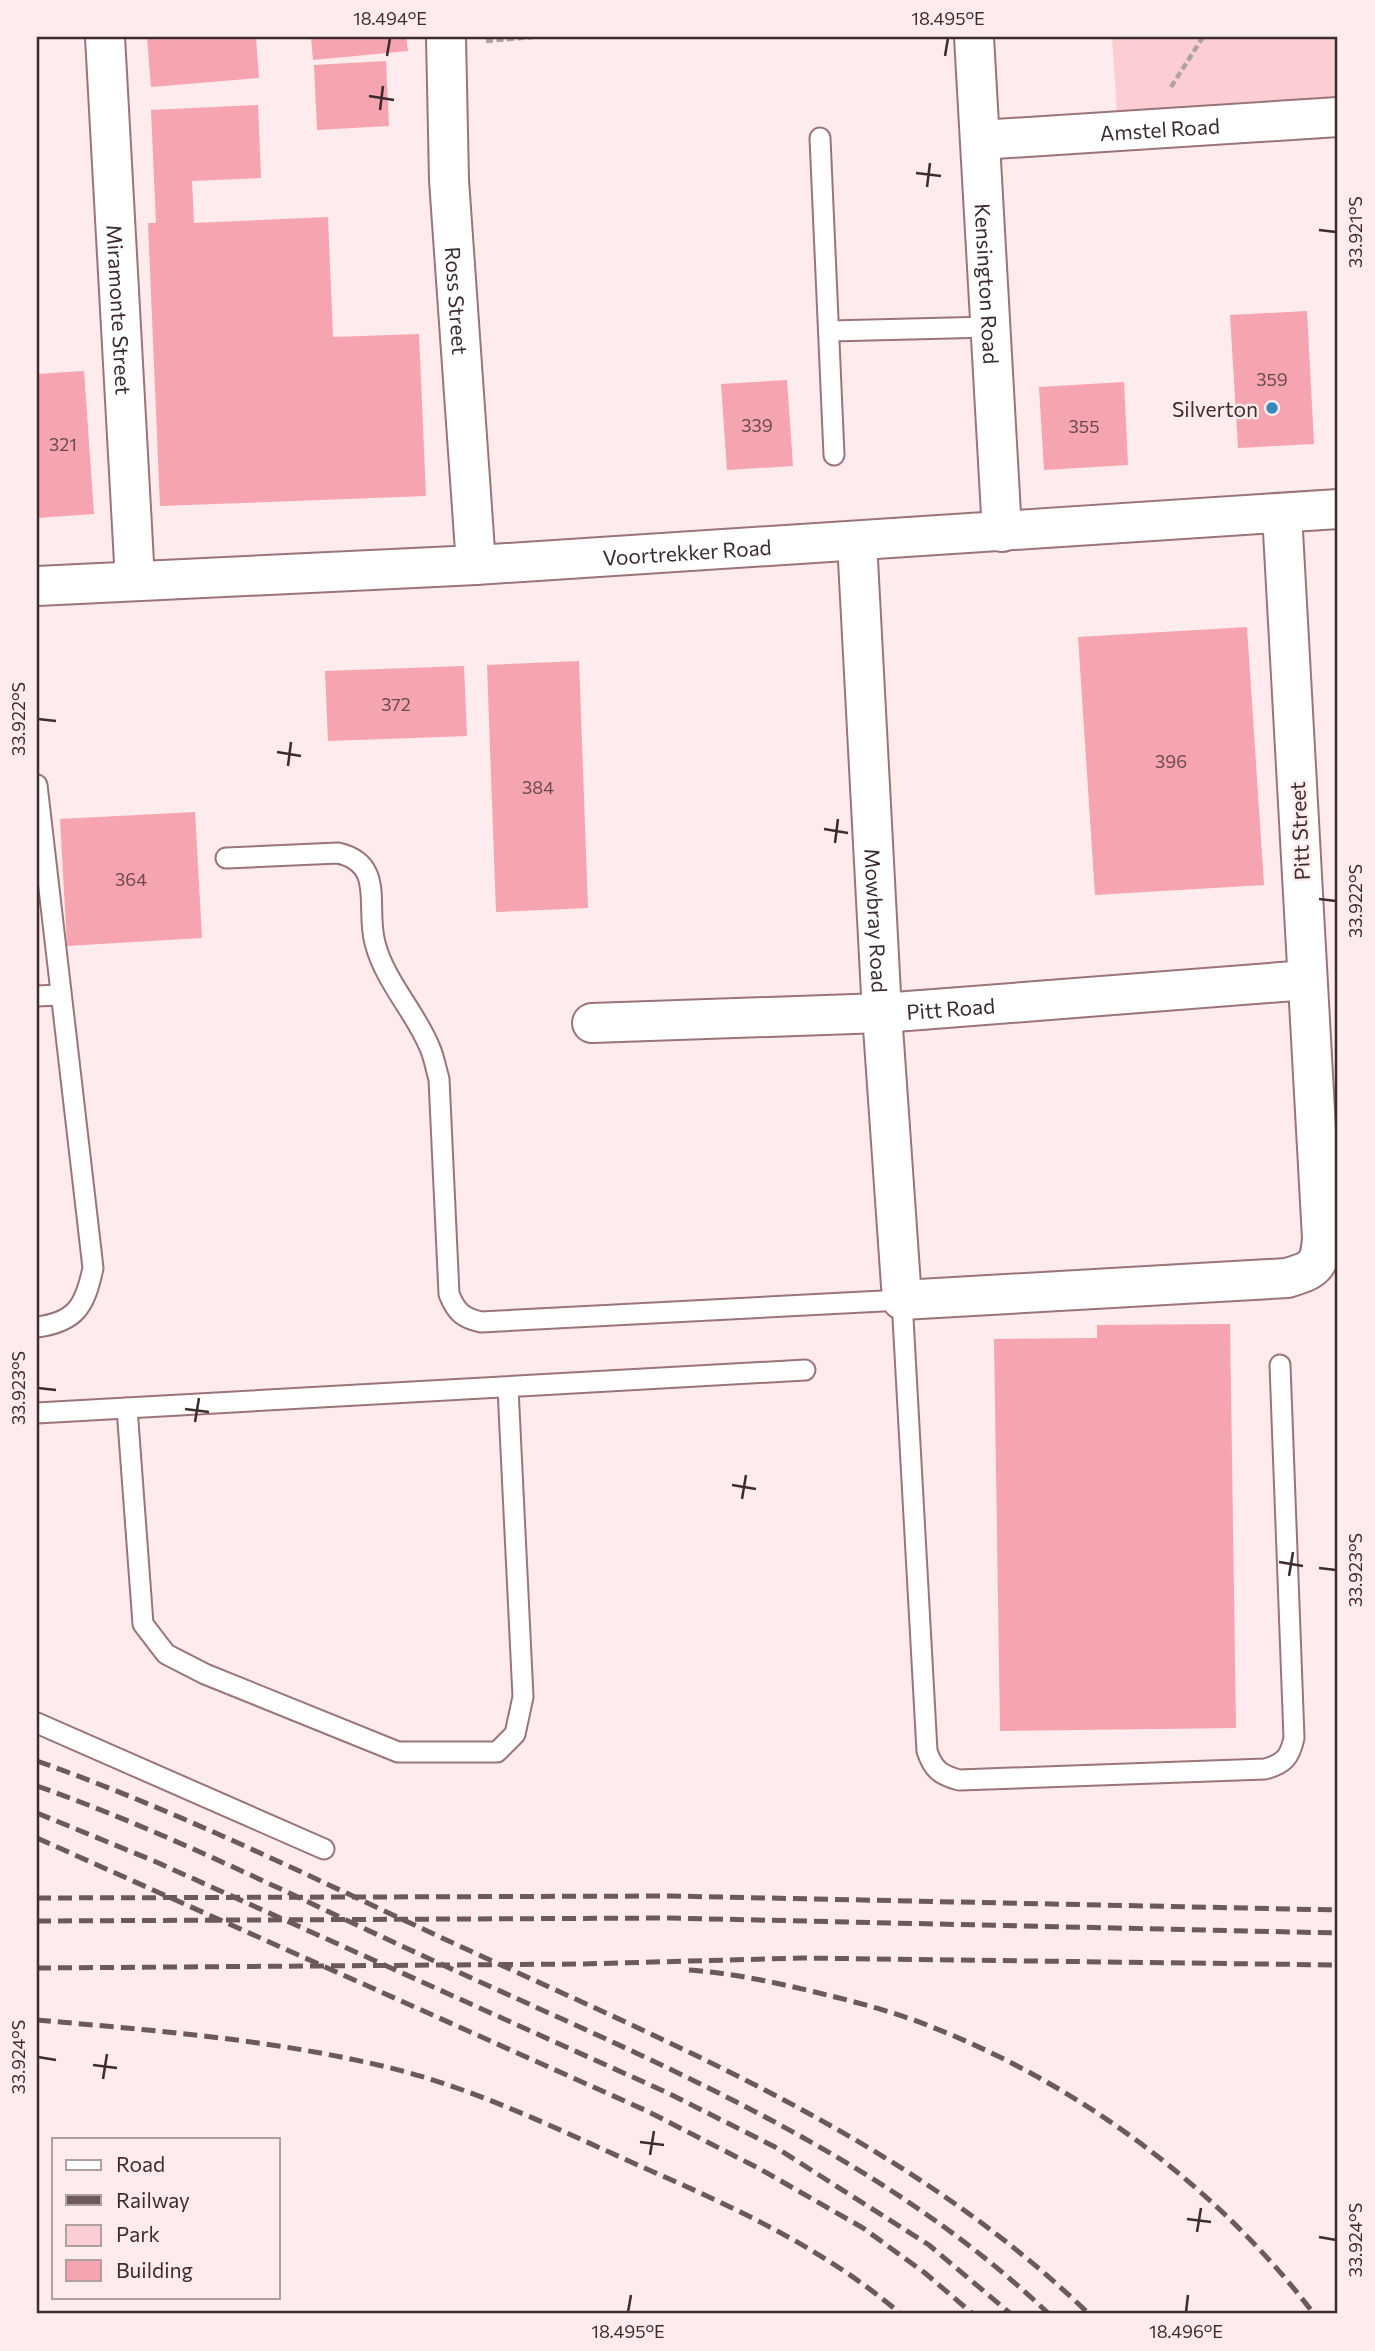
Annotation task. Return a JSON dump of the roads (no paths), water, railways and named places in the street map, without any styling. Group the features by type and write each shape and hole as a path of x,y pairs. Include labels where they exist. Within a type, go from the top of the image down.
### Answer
{"street":[{"name":"Miramonte Street","path":"105,37 135,581"},
{"name":"Kensington Road","path":"974,37 1002,532"},
{"name":"Ross Street","path":"447,41 449,180 476,565"},
{"name":"Amstel Road","path":"980,140 1338,117"},
{"name":"Voortrekker Road","path":"37,586 476,565 1338,509"},
{"name":"Pitt Street","path":"902,1300 1287,1278 1309,1272 1320,1257 1322,1238 1282,513"},
{"name":"Mowbray Road","path":"856,541 882,1013 902,1300"},
{"name":"Pitt Road","path":"592,1023 882,1013 1307,980"}],"lane":[{"path":"820,138 834,454"},
{"path":"830,331 990,327"},
{"path":"37,785 59,995 93,1268 88,1293 75,1313 61,1324 37,1327"},
{"path":"226,858 338,853 354,857 365,866 370,881 373,937 380,961 430,1048 439,1079 449,1294 455,1309 466,1319 481,1322 902,1300 927,1751 932,1766 943,1776 958,1780 1265,1769 1280,1765 1291,1754 1294,1738 1280,1365"},
{"path":"37,996 59,995"},
{"path":"37,1413 805,1370"},
{"path":"127,1408 143,1624 166,1654 205,1674 398,1752 497,1752 515,1734 523,1697 508,1388"},
{"path":"37,1723 324,1849"}],"railway":[{"path":"37,1761 146,1803 254,1850 631,2025 794,2105 872,2150 948,2199 1021,2253 1089,2314"},
{"path":"37,1786 138,1825 236,1868 676,2072 756,2112 910,2203 982,2255 1049,2314"},
{"path":"37,1813 154,1861 668,2093 775,2147 929,2245 1011,2314"},
{"path":"37,1838 647,2111 760,2169 863,2228 925,2273 973,2314"},
{"path":"37,1898 672,1896 1338,1910"},
{"path":"37,1921 669,1918 1338,1933"},
{"path":"37,1968 581,1964 803,1958 1338,1965"},
{"path":"689,1970 768,1981 885,2011 927,2025 983,2049 1037,2077 1090,2108 1140,2143 1188,2182 1234,2223 1276,2267 1314,2314"},
{"path":"37,2020 208,2036 294,2048 378,2065 448,2085 549,2125 748,2216 842,2270 901,2314"}],"place":[{"name":"Silverton","path":"1272,408"}]}
